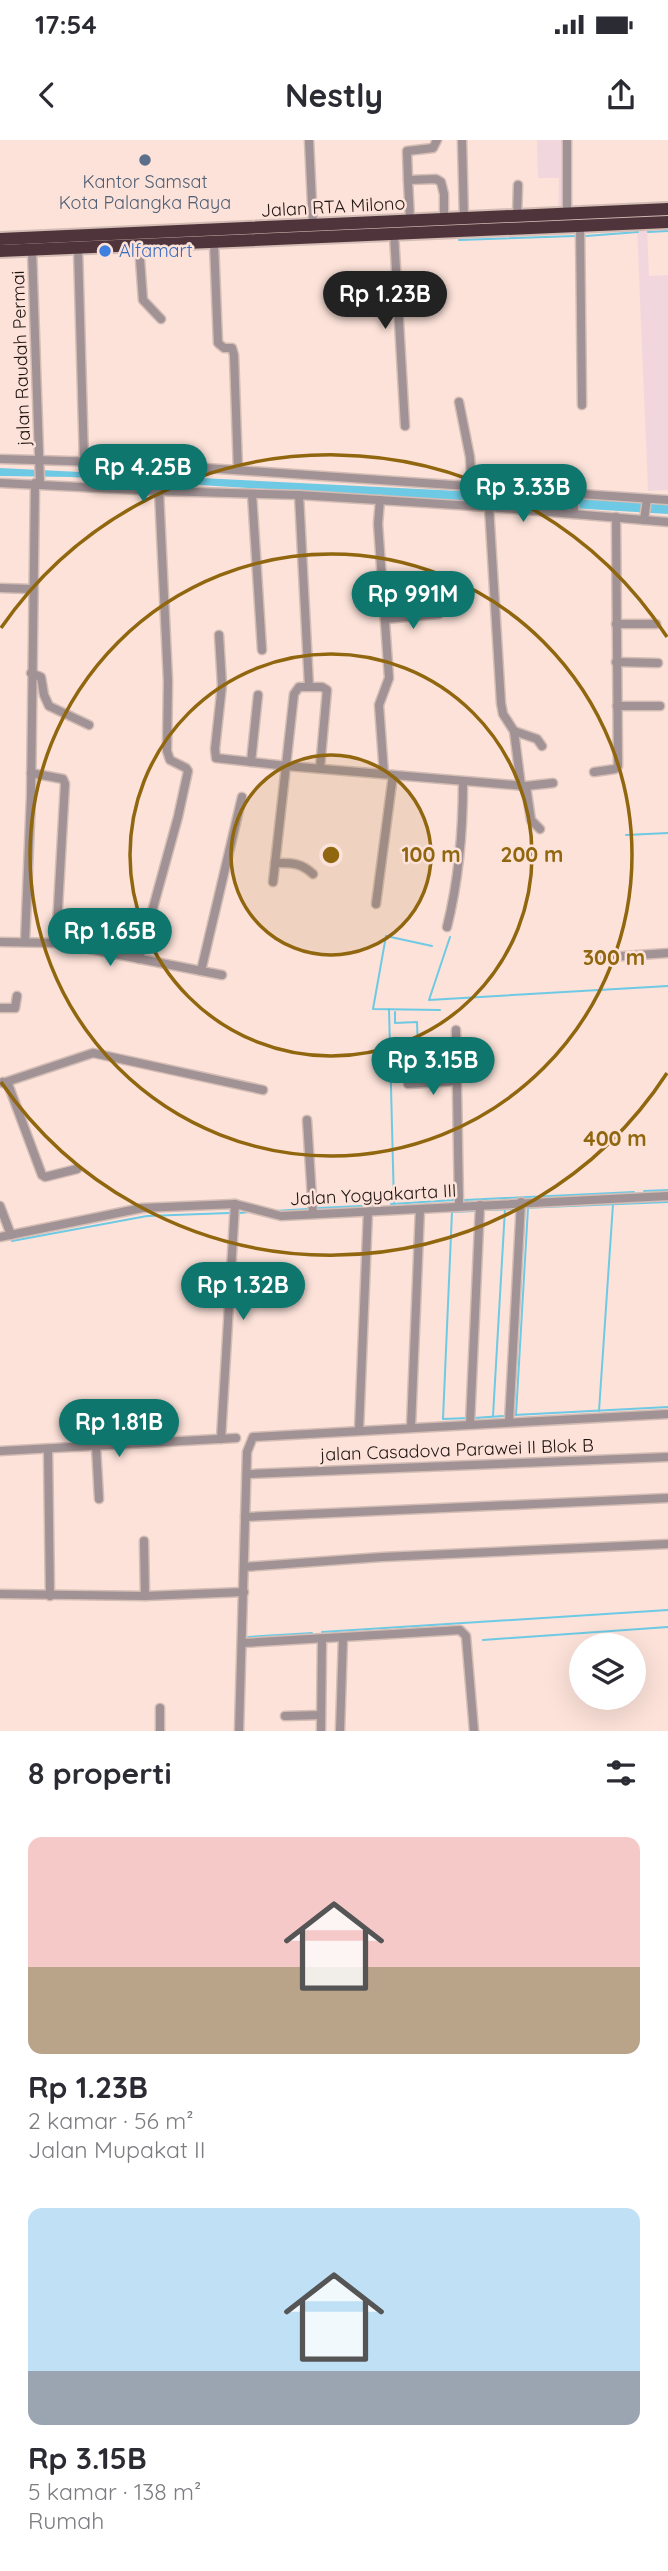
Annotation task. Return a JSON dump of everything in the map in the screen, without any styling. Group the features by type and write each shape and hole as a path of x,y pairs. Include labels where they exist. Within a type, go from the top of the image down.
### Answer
{"highway":[{"name":"Jalan RTA Milono","path":"0,239 313,225 339,231 394,234 668,209"},
{"name":"Jalan RTA Milono","path":"0,251 214,243 339,231 410,220 517,217 668,222"}],"street":[{"path":"309,140 313,225"},
{"path":"410,220 407,150 433,148 437,140"},
{"path":"462,140 464,219"},
{"path":"567,140 576,218 582,405"},
{"path":"408,180 436,179 441,182 444,219"},
{"path":"517,217 518,185"},
{"path":"394,234 405,426"},
{"path":"214,243 218,338 220,346 232,348 234,355 238,470"},
{"path":"139,246 143,300 161,319"},
{"path":"78,248 83,461"},
{"name":"jalan Raudah Permai","path":"25,942 31,773 32,589 40,463 32,249"},
{"path":"459,402 470,457 473,496"},
{"path":"1,459 40,463 83,461 238,470 473,496 574,503 616,517 668,522"},
{"path":"0,482 38,481 159,491 380,500 473,496 489,507 668,500"},
{"path":"138,959 188,771 170,760 167,751 167,681 159,491"},
{"path":"252,494 262,650"},
{"path":"299,495 309,686"},
{"path":"376,904 388,775 379,705 388,678 380,500"},
{"path":"645,518 646,500"},
{"path":"489,507 500,703 514,731 531,820 540,829"},
{"path":"594,772 615,769 618,766 616,517"},
{"path":"0,588 32,589"},
{"path":"385,619 439,614"},
{"path":"616,624 656,624"},
{"path":"219,635 222,685 215,754 218,759 463,782 523,786 553,783"},
{"path":"616,662 658,663"},
{"path":"31,673 41,677 44,695 50,706 89,725"},
{"path":"273,882 294,694 299,687 327,690 320,768"},
{"path":"251,762 258,695"},
{"path":"617,706 660,706"},
{"path":"514,731 537,739 542,746"},
{"path":"31,773 63,779 65,784 56,943"},
{"path":"447,927 457,887 462,845 463,782"},
{"path":"201,971 242,797"},
{"path":"275,863 299,864 313,874"},
{"path":"0,942 56,943 222,975"},
{"path":"596,958 668,953"},
{"path":"0,1008 15,1007 17,996"},
{"path":"456,1030 459,1206"},
{"path":"1,1083 93,1053 263,1090"},
{"path":"408,1084 456,1081"},
{"path":"1,1083 8,1084 42,1175 45,1177 77,1169"},
{"path":"307,1120 313,1214"},
{"name":"Jalan Yogyakarta III","path":"0,1237 142,1209 235,1204 274,1215 668,1196"},
{"path":"509,1422 521,1202"},
{"path":"221,1438 235,1204"},
{"path":"471,1424 480,1205"},
{"path":"0,1206 10,1235"},
{"path":"411,1427 420,1209"},
{"path":"359,1430 369,1211"},
{"path":"239,1731 247,1446 257,1435 668,1414"},
{"path":"0,1451 236,1438"},
{"path":"96,1446 99,1499"},
{"path":"48,1449 50,1596"},
{"name":"jalan Casadova Parawei II Blok B","path":"247,1474 668,1457"},
{"path":"246,1517 668,1498"},
{"path":"144,1541 145,1597"},
{"path":"244,1567 382,1557 668,1544"},
{"path":"0,1594 145,1597 243,1592"},
{"path":"242,1643 460,1630 466,1636 474,1731"},
{"path":"340,1731 343,1638"},
{"path":"321,1639 321,1731"},
{"path":"160,1708 160,1731"},
{"path":"285,1716 321,1715"}],"shaded area":[{"path":"537,140 566,140 565,207 558,207 559,178 538,178"},
{"path":"637,227 647,227 649,276 668,275 668,490 648,491"}],"water":[{"path":"0,468 499,493 668,505 668,514 71,477 0,476"}],"waterway":[{"path":"648,232 668,231"},
{"path":"586,236 638,232"},
{"path":"459,240 575,236"},
{"path":"626,835 668,833"},
{"path":"432,946 386,936 373,1009 440,1010"},
{"path":"450,937 429,1000 668,986"},
{"path":"389,1009 394,1204"},
{"path":"395,1012 395,1023 417,1022 418,1052 425,1052 427,1078"},
{"path":"644,1191 668,1190"},
{"path":"465,1200 634,1192"},
{"path":"391,1204 454,1200"},
{"path":"522,1208 668,1202"},
{"path":"599,1411 613,1204"},
{"path":"318,1208 381,1205"},
{"path":"516,1415 528,1208"},
{"path":"275,1211 307,1209"},
{"path":"493,1416 505,1209"},
{"path":"486,1210 517,1209"},
{"path":"469,1418 443,1419 452,1212 475,1211"},
{"path":"240,1213 249,1212"},
{"path":"12,1241 147,1216 229,1213"},
{"path":"514,1415 668,1407"},
{"path":"474,1418 503,1416"},
{"path":"322,1632 668,1610"},
{"path":"483,1640 668,1627"},
{"path":"248,1637 312,1633"}],"place":[{"name":"Kantor Samsat Kota Palangka Raya","path":"145,160"},
{"name":"Alfamart","path":"105,251"}]}
